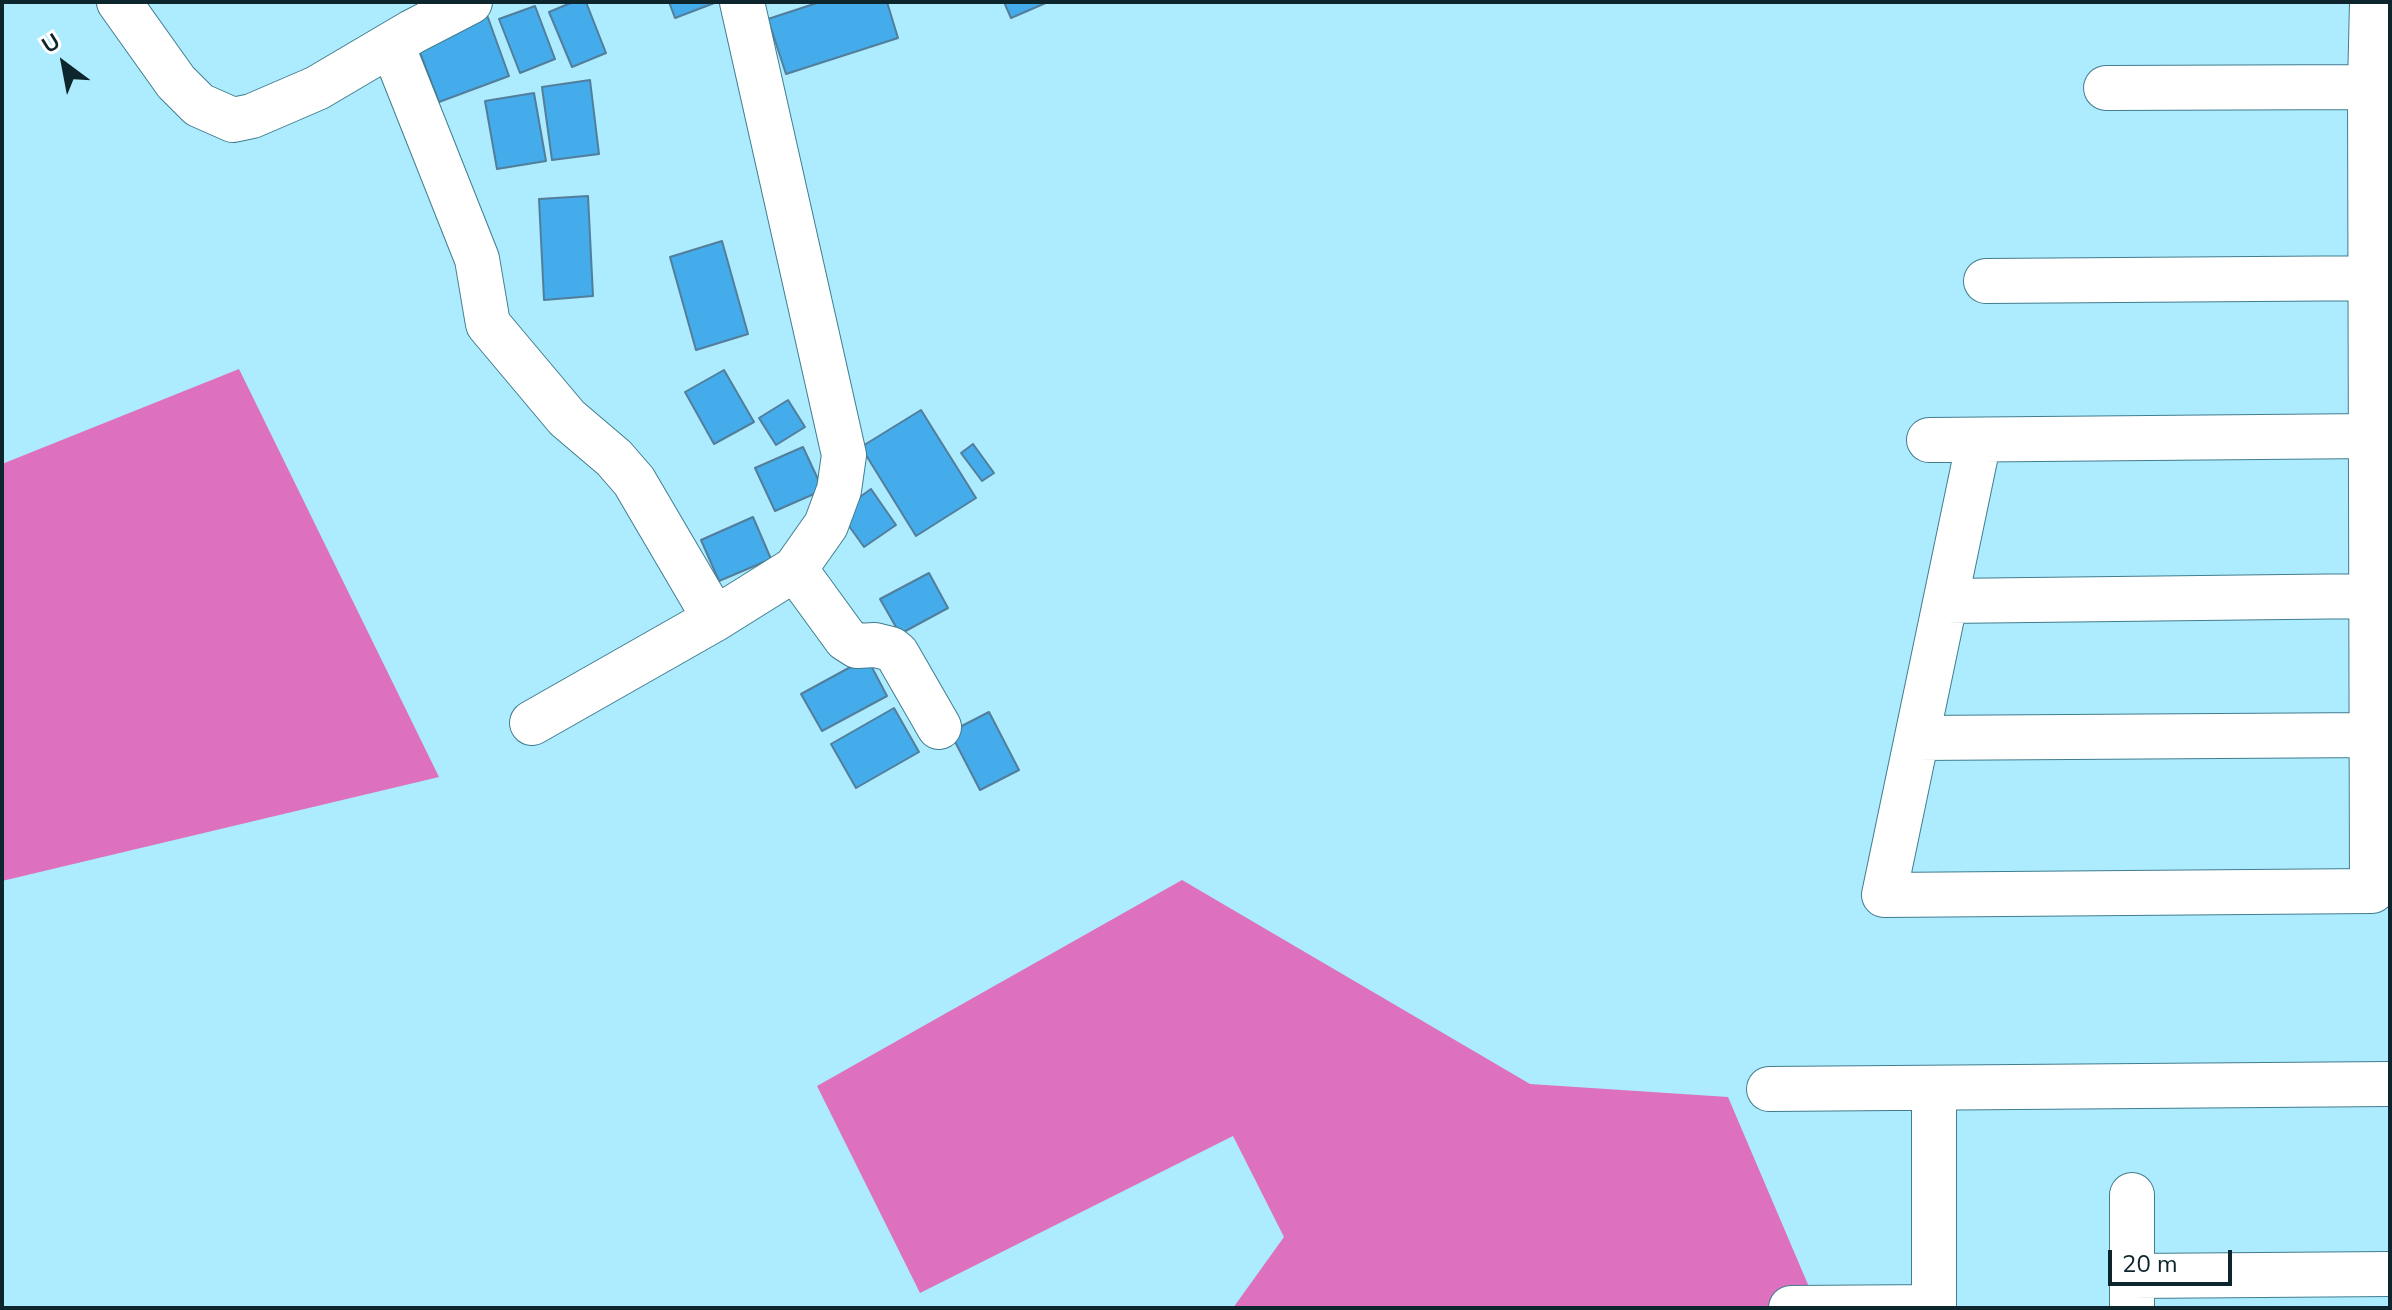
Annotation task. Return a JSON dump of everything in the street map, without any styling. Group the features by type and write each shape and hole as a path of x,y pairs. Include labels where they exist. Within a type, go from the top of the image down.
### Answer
{"street":[{"path":"119,2 176,82 199,105 233,120 252,116 317,88 470,2"},
{"path":"532,723 715,619 795,569 826,525 839,490 844,455 742,2"},
{"path":"1979,440 1884,895 2372,891 2371,436 2380,278 2370,87 2372,2"},
{"path":"392,45 477,259 488,324 567,418 614,458 634,481 715,619"},
{"path":"2106,88 2370,87"},
{"path":"1986,281 2380,278"},
{"path":"1929,440 2371,436"},
{"path":"795,569 851,643 883,647 897,654 939,727"},
{"path":"1946,601 2371,596"},
{"path":"1917,738 2372,735"},
{"path":"1769,1089 2390,1084"},
{"path":"1791,1308 1934,1307 1934,1088"},
{"path":"2132,1195 2132,1292 2390,1274"}],"shaded area":[{"path":"239,369 439,777 2,881 2,464"},
{"path":"1182,880 1530,1084 1728,1097 1818,1308 1233,1308 1284,1237 1233,1136 920,1293 817,1086"}],"building":[{"path":"573,2 586,2 606,53 572,67 549,12"},
{"path":"669,2 717,2 675,18"},
{"path":"820,2 887,2 898,38 786,74 768,19"},
{"path":"1004,2 1048,2 1011,18"},
{"path":"535,6 555,59 520,73 499,19"},
{"path":"487,15 509,76 439,102 416,42"},
{"path":"590,80 599,154 552,160 542,87"},
{"path":"534,93 546,161 497,169 485,101"},
{"path":"588,196 593,296 544,300 539,199"},
{"path":"722,241 748,334 696,350 670,257"},
{"path":"724,370 754,422 714,444 685,392"},
{"path":"788,400 805,427 776,445 759,418"},
{"path":"921,410 976,498 916,536 861,447"},
{"path":"973,444 994,473 982,481 961,453"},
{"path":"803,447 823,490 775,511 755,468"},
{"path":"871,489 896,525 864,547 839,512"},
{"path":"753,517 771,559 719,581 701,540"},
{"path":"929,573 948,608 900,634 880,599"},
{"path":"867,658 887,696 822,731 801,694"},
{"path":"894,708 919,752 856,788 831,744"},
{"path":"989,712 1019,770 980,790 950,732"}]}
